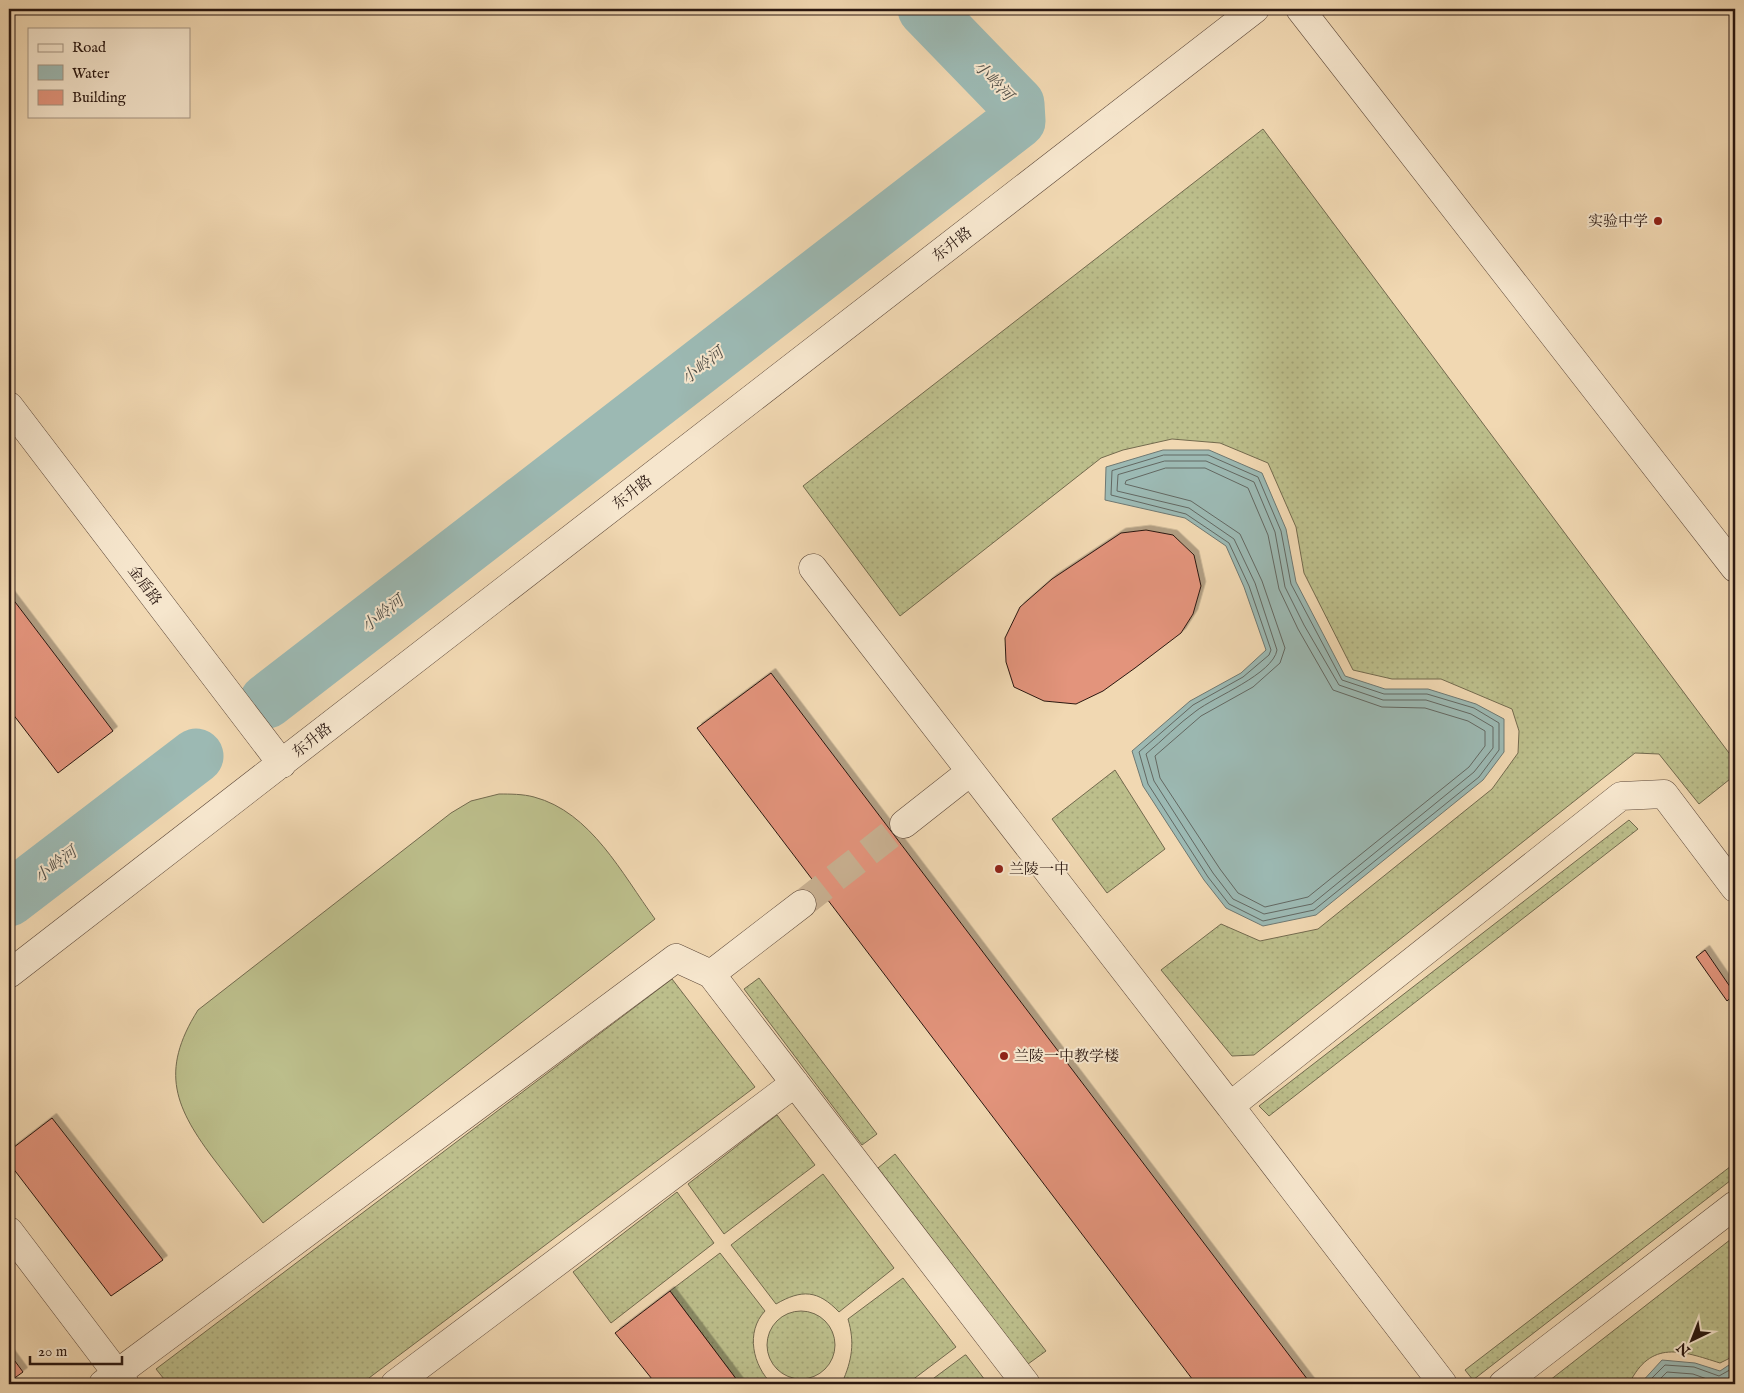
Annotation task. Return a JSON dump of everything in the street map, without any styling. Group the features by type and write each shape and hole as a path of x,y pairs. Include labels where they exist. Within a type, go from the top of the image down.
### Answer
{"street":[{"name":"东升路","path":"9,974 1255,9"},
{"path":"1300,9 1735,568"},
{"name":"金盾路","path":"9,406 282,764"},
{"path":"813,568 1443,1384"},
{"path":"904,824 970,772"},
{"path":"1230,1106 1621,796 1664,794 1735,888"},
{"path":"711,974 802,904"},
{"path":"9,1231 115,1381 676,958 711,974 1026,1384"},
{"path":"395,1384 795,1083"},
{"path":"1503,1384 1735,1205"}],"green space":[{"path":"1263,129 1735,761 1735,775 1699,804 1659,754 1635,753 1254,1055 1232,1056 1161,970 1221,924 1260,941 1318,929 1492,789 1518,753 1519,731 1512,709 1441,679 1392,679 1353,670 1304,573 1296,527 1268,463 1220,443 1172,439 1123,450 1101,458 900,616 803,486"},
{"path":"1115,770 1165,849 1107,893 1052,819"},
{"path":"499,794 534,797 554,805 572,816 589,830 604,847 655,919 263,1223 202,1143 182,1107 177,1089 176,1071 179,1052 186,1032 198,1010 451,813 471,801"},
{"path":"1629,820 1638,829 1269,1116 1259,1106"},
{"path":"759,978 877,1134 862,1145 744,989"},
{"path":"672,979 755,1087 361,1384 168,1384 156,1369"},
{"path":"777,1115 815,1165 724,1234 688,1184"},
{"path":"895,1154 1046,1351 1028,1364 878,1168"},
{"path":"1735,1163 1735,1177 1473,1380 1465,1370"},
{"path":"823,1174 894,1268 839,1312 824,1299 809,1294 794,1296 776,1304 731,1245"},
{"path":"677,1192 714,1243 611,1323 573,1272"},
{"path":"1735,1236 1735,1335 1730,1358 1720,1363 1693,1355 1668,1352 1657,1354 1647,1360 1629,1384 1545,1384"},
{"path":"720,1253 765,1311 759,1319 753,1339 756,1359 765,1377 772,1384 740,1384 670,1291"},
{"path":"903,1278 956,1347 907,1384 842,1383 848,1367 852,1344 848,1319"},
{"path":"794,1311 808,1311 820,1316 830,1326 835,1338 835,1352 830,1364 820,1374 808,1379 794,1379 782,1374 772,1364 767,1352 767,1338 772,1326 782,1316"},
{"path":"965,1355 988,1384 926,1384"}],"water":[{"path":"1163,450 1209,450 1262,473 1286,529 1296,582 1345,676 1385,689 1428,689 1476,704 1504,719 1504,752 1483,780 1316,915 1263,926 1226,908 1204,880 1143,786 1132,751 1190,701 1241,673 1266,650 1244,587 1226,546 1185,518 1105,500 1106,467"},
{"path":"1662,1360 1695,1363 1720,1371 1735,1361 1735,1384 1640,1384"}],"building":[{"path":"1146,530 1173,535 1194,555 1201,586 1193,614 1181,633 1103,691 1076,704 1044,701 1014,687 1006,662 1005,638 1020,607 1052,579 1121,533"},
{"path":"9,594 113,731 58,773 9,709"},
{"name":"兰陵一中教学楼","path":"771,673 1311,1384 1196,1384 697,728"},
{"path":"1705,950 1735,994 1727,1001 1696,957"},
{"path":"52,1118 163,1260 111,1296 9,1163 9,1151"},
{"path":"670,1291 740,1384 656,1384 615,1333"},
{"path":"9,1353 23,1372 9,1382"}],"waterway":[{"name":"小岭河","path":"267,701 1018,121 1017,104 925,9"},
{"name":"小岭河","path":"9,899 196,756"}],"tunnel":[{"path":"802,904 904,824"}],"place":[{"name":"实验中学","path":"1658,221"},
{"name":"兰陵一中","path":"999,869"},
{"name":"兰陵一中教学楼","path":"1004,1056"}]}
